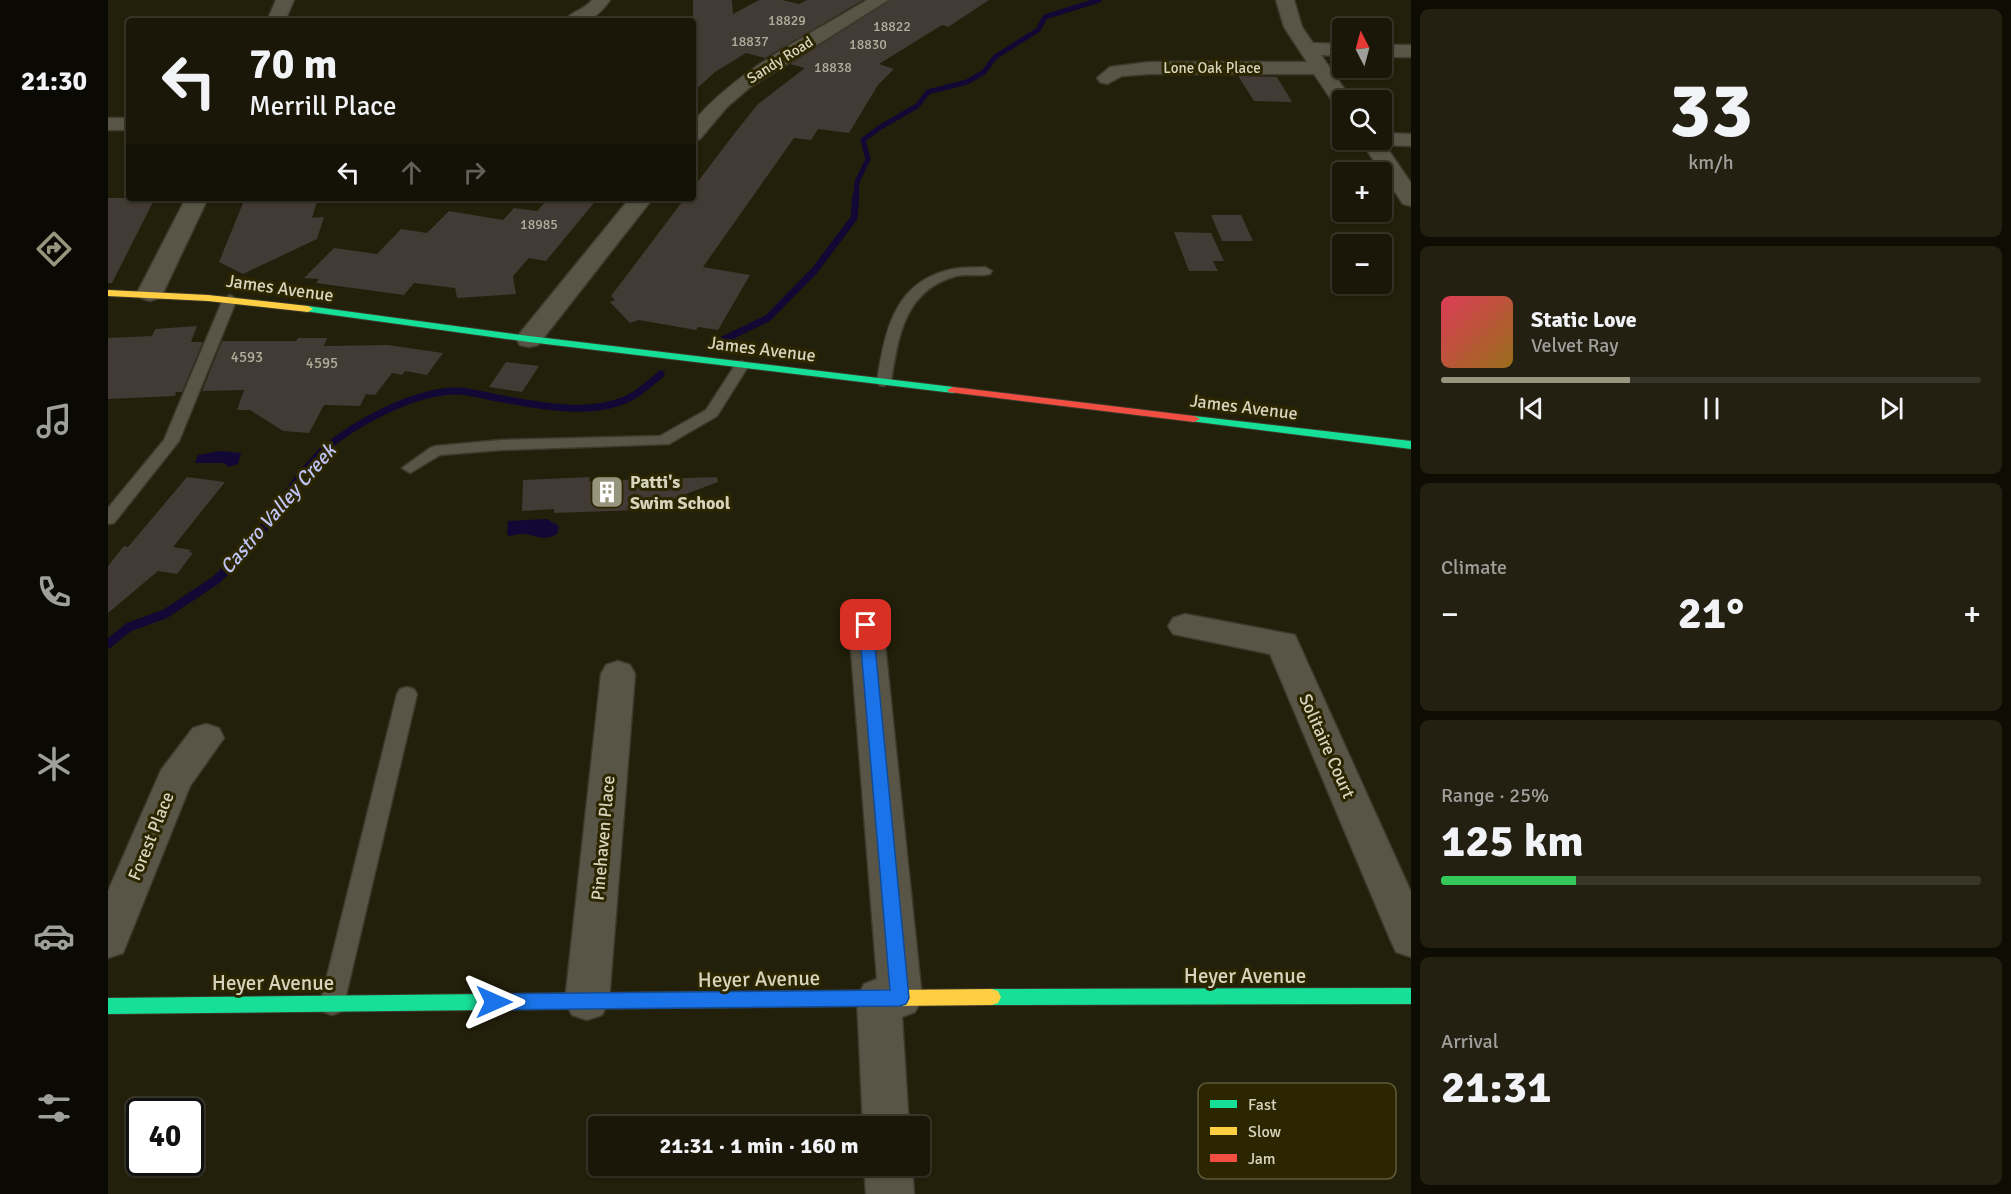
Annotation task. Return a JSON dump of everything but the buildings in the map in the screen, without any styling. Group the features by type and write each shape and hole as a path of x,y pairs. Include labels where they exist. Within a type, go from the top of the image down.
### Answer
{"street":[{"path":"277,18 285,0"},
{"path":"579,18 594,10 602,0"},
{"name":"Sandy Road","path":"696,131 720,103 742,84 879,0"},
{"path":"1286,0 1290,21 1335,90"},
{"path":"1308,49 1332,50"},
{"path":"1392,51 1411,51"},
{"name":"Lone Oak Place","path":"1107,78 1117,71 1149,68 1320,68"},
{"path":"108,124 126,124"},
{"path":"1392,139 1411,140"},
{"path":"1378,150 1411,199"},
{"path":"150,293 196,201"},
{"path":"529,339 640,201"},
{"name":"James Avenue","path":"108,293 150,293 230,299 529,339 1411,445"},
{"path":"866,625 889,998 886,1116"},
{"name":"Solitaire Court","path":"1185,626 1282,644 1411,939"},
{"name":"Pinehaven Place","path":"587,1001 618,674"},
{"name":"Forest Place","path":"108,940 174,780 206,738"},
{"name":"Heyer Avenue","path":"108,1006 889,998 1411,996"},
{"path":"889,1176 890,1194"}],"lane":[{"path":"884,382 894,324 907,302 926,284 950,273 985,271"},
{"path":"108,519 171,441 230,299"},
{"path":"410,468 436,451 501,445 663,441 712,413 742,365"},
{"path":"332,1004 407,694"}],"shaded area":[{"path":"220,451 241,453 238,464 229,467 224,463 195,463 198,455"},
{"path":"547,519 559,526 557,534 544,538 507,534 508,521"}],"waterway":[{"name":"Castro Valley Creek","path":"856,197 857,182 868,159 863,140 917,106 928,92 967,82 984,72 995,57 1038,30 1045,17 1099,0"},
{"name":"Castro Valley Creek","path":"719,342 768,318 815,270 854,218 856,196"},
{"name":"Castro Valley Creek","path":"325,450 368,419 422,396 456,391 549,406 586,408 621,402 636,394 661,374"},
{"name":"Castro Valley Creek","path":"108,644 129,627 165,614 216,580 250,547 304,472 325,450"}],"traffic: fast":[{"path":"308,309 529,339 953,390"},
{"path":"1194,419 1411,445"},
{"path":"992,997 1411,996"},
{"path":"108,1006 677,1000"}],"traffic: slow":[{"path":"108,293 158,294 308,309"},
{"path":"677,1000 992,997"}],"traffic: jam":[{"path":"953,390 1194,419"}],"place":[{"name":"Patti's Swim School","path":"607,492"}],"route":[{"path":"494,1002 900,998 866,625"}]}
